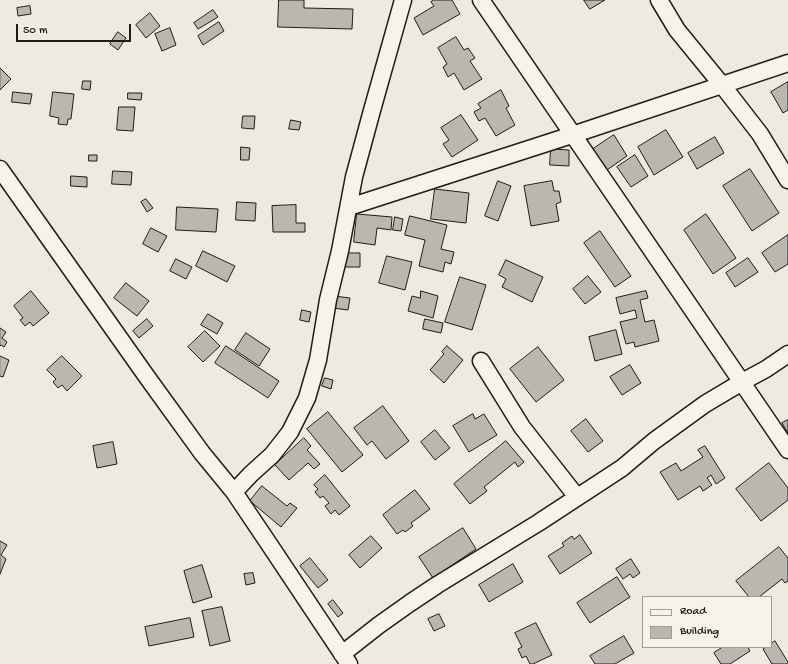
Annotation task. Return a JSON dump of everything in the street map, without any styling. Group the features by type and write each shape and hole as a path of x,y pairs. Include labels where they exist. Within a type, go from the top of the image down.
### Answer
{"street":[{"path":"234,492 272,455 290,432 306,398 318,360 328,300 349,207 354,177 403,0"},
{"path":"481,0 788,450"},
{"path":"660,0 677,30 760,134 788,180"},
{"path":"349,207 788,63"},
{"path":"0,169 160,396 202,453 234,492 345,659 379,625 410,603 538,523 622,468 705,404 788,354"},
{"path":"481,361 522,427 577,497"}],"building":[{"path":"279,0 304,0 304,8 353,9 352,29 278,27"},
{"path":"434,0 452,0 460,14 423,35 414,18 434,6 431,2"},
{"path":"584,0 605,0 590,9"},
{"path":"30,6 31,14 18,16 17,8"},
{"path":"213,10 218,17 198,29 194,23"},
{"path":"150,13 160,26 146,38 136,25"},
{"path":"219,22 224,31 203,45 198,36"},
{"path":"170,28 176,45 162,51 155,34"},
{"path":"118,32 126,38 118,50 110,44"},
{"path":"456,37 464,50 468,48 475,58 470,61 482,79 464,90 454,73 448,77 443,67 447,64 438,48"},
{"path":"0,68 11,79 0,90"},
{"path":"83,81 91,81 90,90 82,89"},
{"path":"788,82 788,110 783,113 771,92"},
{"path":"501,90 509,106 506,108 515,125 496,136 485,118 479,121 474,112 481,108 478,104"},
{"path":"13,92 32,94 30,104 12,102"},
{"path":"53,92 74,94 71,119 68,119 67,125 58,124 59,118 50,116"},
{"path":"128,93 142,93 141,100 128,99"},
{"path":"119,107 135,107 133,131 117,130"},
{"path":"461,115 478,140 452,157 443,144 449,140 441,128"},
{"path":"243,116 255,116 254,129 242,128"},
{"path":"291,120 301,122 299,130 289,129"},
{"path":"666,130 683,157 654,175 638,147"},
{"path":"614,135 627,156 607,170 593,149"},
{"path":"715,137 724,153 697,169 688,153"},
{"path":"241,147 250,148 249,160 241,160"},
{"path":"551,149 569,150 569,166 550,165"},
{"path":"89,155 97,155 97,161 89,161"},
{"path":"635,155 648,176 631,187 617,167"},
{"path":"750,169 779,213 752,231 723,186"},
{"path":"113,171 132,172 131,185 112,184"},
{"path":"71,176 87,177 87,187 71,186"},
{"path":"498,181 511,186 498,221 485,216"},
{"path":"552,181 554,191 559,191 561,202 556,204 559,221 531,226 524,186"},
{"path":"435,189 469,193 466,223 431,219"},
{"path":"146,199 153,208 147,212 141,202"},
{"path":"237,202 256,203 255,221 236,220"},
{"path":"296,205 296,223 305,223 305,232 273,232 272,206"},
{"path":"177,207 218,209 216,232 176,230"},
{"path":"357,214 392,217 391,230 377,228 375,245 354,242"},
{"path":"706,214 736,258 713,274 684,230"},
{"path":"410,216 447,225 441,249 454,252 451,264 445,262 443,272 419,266 425,240 405,235"},
{"path":"395,217 403,219 401,231 393,230"},
{"path":"151,228 167,236 158,252 143,244"},
{"path":"600,231 631,276 615,287 584,243"},
{"path":"788,235 788,264 775,272 762,253"},
{"path":"203,251 235,266 227,282 196,266"},
{"path":"346,253 360,253 360,267 345,267"},
{"path":"387,256 412,262 405,290 379,283"},
{"path":"748,258 758,272 735,287 726,273"},
{"path":"176,259 192,267 186,279 170,271"},
{"path":"506,260 543,277 532,302 502,287 506,279 499,275"},
{"path":"588,276 601,292 585,304 573,289"},
{"path":"460,277 486,285 472,330 445,322"},
{"path":"126,283 149,301 137,316 114,298"},
{"path":"31,291 49,313 33,326 30,322 25,326 20,320 23,318 14,306"},
{"path":"421,291 438,296 433,318 408,311 412,296 420,298"},
{"path":"646,291 648,298 640,300 645,322 654,320 659,341 635,347 634,342 626,344 620,322 637,318 635,310 620,314 616,298"},
{"path":"334,296 350,298 348,310 333,308"},
{"path":"302,310 311,312 309,322 300,320"},
{"path":"208,314 223,323 217,334 201,325"},
{"path":"147,319 153,326 139,338 133,331"},
{"path":"425,319 443,323 441,333 423,329"},
{"path":"0,328 6,332 2,338 7,342 4,347 1,345 0,346"},
{"path":"616,330 622,354 595,361 589,337"},
{"path":"205,331 220,346 203,362 188,347"},
{"path":"246,333 270,349 259,366 235,350"},
{"path":"226,346 279,381 268,398 215,363"},
{"path":"447,346 463,360 444,383 430,370 444,354 442,352"},
{"path":"538,347 564,380 536,402 510,369"},
{"path":"0,356 9,360 3,377 0,376"},
{"path":"62,356 82,376 67,391 62,385 58,388 53,382 56,379 47,370"},
{"path":"630,365 641,383 622,395 610,377"},
{"path":"325,378 333,380 331,389 322,386"},
{"path":"383,406 409,441 386,459 372,441 367,445 354,428"},
{"path":"328,412 363,455 342,472 307,429"},
{"path":"473,414 475,419 484,414 497,435 469,452 453,426"},
{"path":"586,419 603,441 588,452 571,431"},
{"path":"788,420 788,433 782,423"},
{"path":"435,430 450,448 435,460 421,442"},
{"path":"304,438 311,446 307,450 320,464 314,469 308,463 289,480 275,465"},
{"path":"506,441 524,462 518,467 515,462 484,487 487,491 470,504 454,484"},
{"path":"113,442 117,464 97,468 93,446"},
{"path":"705,446 725,478 716,484 711,475 707,478 712,485 703,491 700,486 678,500 660,472 676,463 681,471 703,457 698,450"},
{"path":"769,463 788,488 788,500 761,521 736,489"},
{"path":"325,475 350,506 339,515 335,510 331,514 325,506 329,503 323,496 320,498 315,492 318,489 314,485"},
{"path":"262,486 287,506 290,503 297,508 281,527 250,501"},
{"path":"415,490 430,509 411,523 413,526 405,532 403,530 397,534 383,515"},
{"path":"463,528 476,549 433,578 419,557"},
{"path":"580,535 592,553 560,574 548,556 564,546 562,543 572,536 574,539"},
{"path":"371,536 382,548 360,568 349,555"},
{"path":"0,541 7,545 1,555 6,559 0,574"},
{"path":"779,547 788,558 788,581 785,583 782,579 760,596 748,596 736,581"},
{"path":"310,558 328,580 318,588 300,566"},
{"path":"631,559 640,573 633,578 630,574 623,579 616,569"},
{"path":"513,564 523,582 489,602 479,585"},
{"path":"202,565 212,597 193,603 184,571"},
{"path":"253,573 255,583 246,585 244,574"},
{"path":"617,577 630,597 590,623 577,603"},
{"path":"333,600 343,613 338,617 328,604"},
{"path":"222,607 230,641 210,646 202,611"},
{"path":"439,614 445,626 434,631 428,619"},
{"path":"190,618 194,637 149,646 145,627"},
{"path":"536,623 552,655 530,664 526,656 522,658 518,649 522,647 515,633"},
{"path":"624,636 634,653 615,664 595,664 590,656"},
{"path":"775,641 788,664 772,664 763,649 772,648 772,643"},
{"path":"722,648 748,648 750,651 730,664 721,664 714,653"}]}
